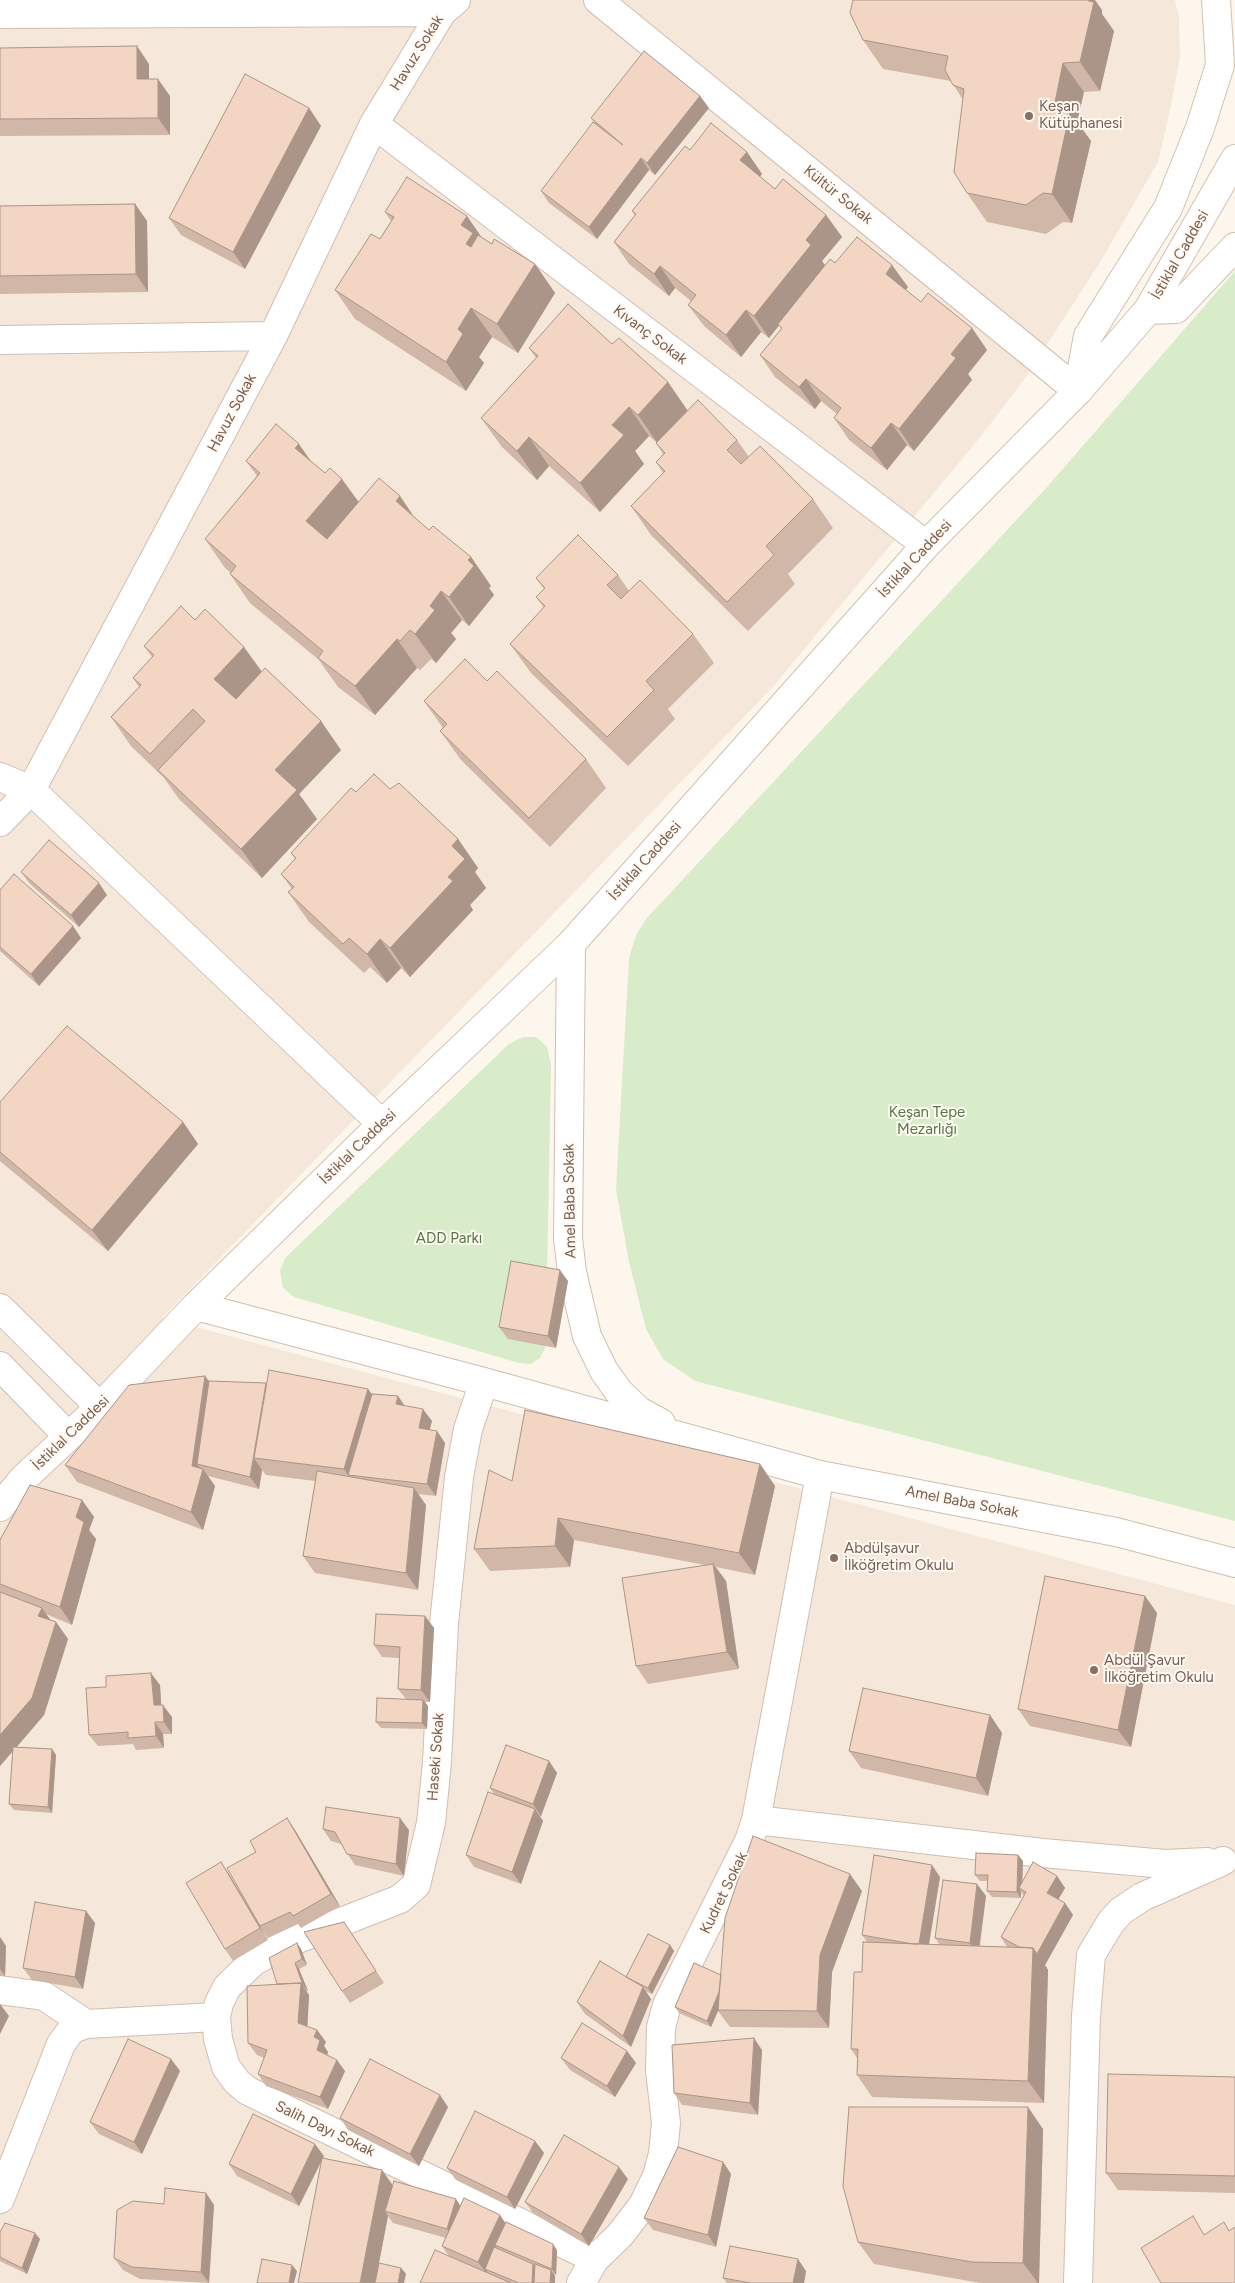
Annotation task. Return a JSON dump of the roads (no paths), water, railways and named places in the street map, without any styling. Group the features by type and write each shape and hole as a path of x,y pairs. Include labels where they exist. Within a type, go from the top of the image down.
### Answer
{"street":[{"name":"Kültür Sokak","path":"598,0 1078,390"},
{"path":"1078,390 1088,336 1168,208 1200,128 1220,65 1216,0"},
{"path":"0,14 449,6"},
{"name":"Havuz Sokak","path":"0,822 31,790 273,336 374,124 449,6"},
{"path":"1200,128 1235,67"},
{"name":"Kıvanç Sokak","path":"374,124 926,545"},
{"name":"İstiklal Caddesi","path":"0,1507 23,1479 100,1407 196,1306 382,1124 571,944 926,545 1078,390 1148,310 1234,162"},
{"path":"1148,310 1176,309 1235,246"},
{"path":"0,340 273,336"},
{"path":"0,777 31,790 382,1124"},
{"name":"Amel Baba Sokak","path":"571,944 568,1238 572,1272 587,1336 604,1371 619,1392 639,1411 690,1439"},
{"name":"Amel Baba Sokak","path":"196,1306 484,1382 820,1475 1116,1532 1235,1563"},
{"path":"0,1308 100,1407"},
{"path":"0,1366 68,1436"},
{"name":"Haseki Sokak","path":"216,2017 219,2003 227,1987 254,1961 290,1942 400,1899 416,1884 431,1823 438,1762 444,1624 459,1477 468,1429 484,1382"},
{"name":"Kudret Sokak","path":"581,2283 594,2259 631,2221 642,2205 657,2176 666,2139 660,2070 661,2026 667,2005 749,1841 756,1820 820,1475"},
{"path":"756,1820 1043,1853 1165,1864 1229,1860"},
{"path":"1078,2283 1086,2016 1091,1954 1111,1922 1121,1911 1142,1897 1229,1860"},
{"path":"0,1990 31,1992 44,1996 86,2024"},
{"path":"0,2199 61,2044 72,2030 86,2024 216,2017"},
{"name":"Salih Dayı Sokak","path":"216,2017 218,2039 226,2067 237,2082 248,2090 594,2259"}],"place":[{"name":"Keşan Kütüphanesi","path":"1029,116"},
{"name":"Abdülşavur İlköğretim Okulu","path":"834,1558"},
{"name":"Abdül Şavur İlköğretim Okulu","path":"1094,1670"}],"park label":[{"name":"Keşan Tepe Mezarlığı","path":"927,1122"},
{"name":"ADD Parkı","path":"449,1239"}]}
